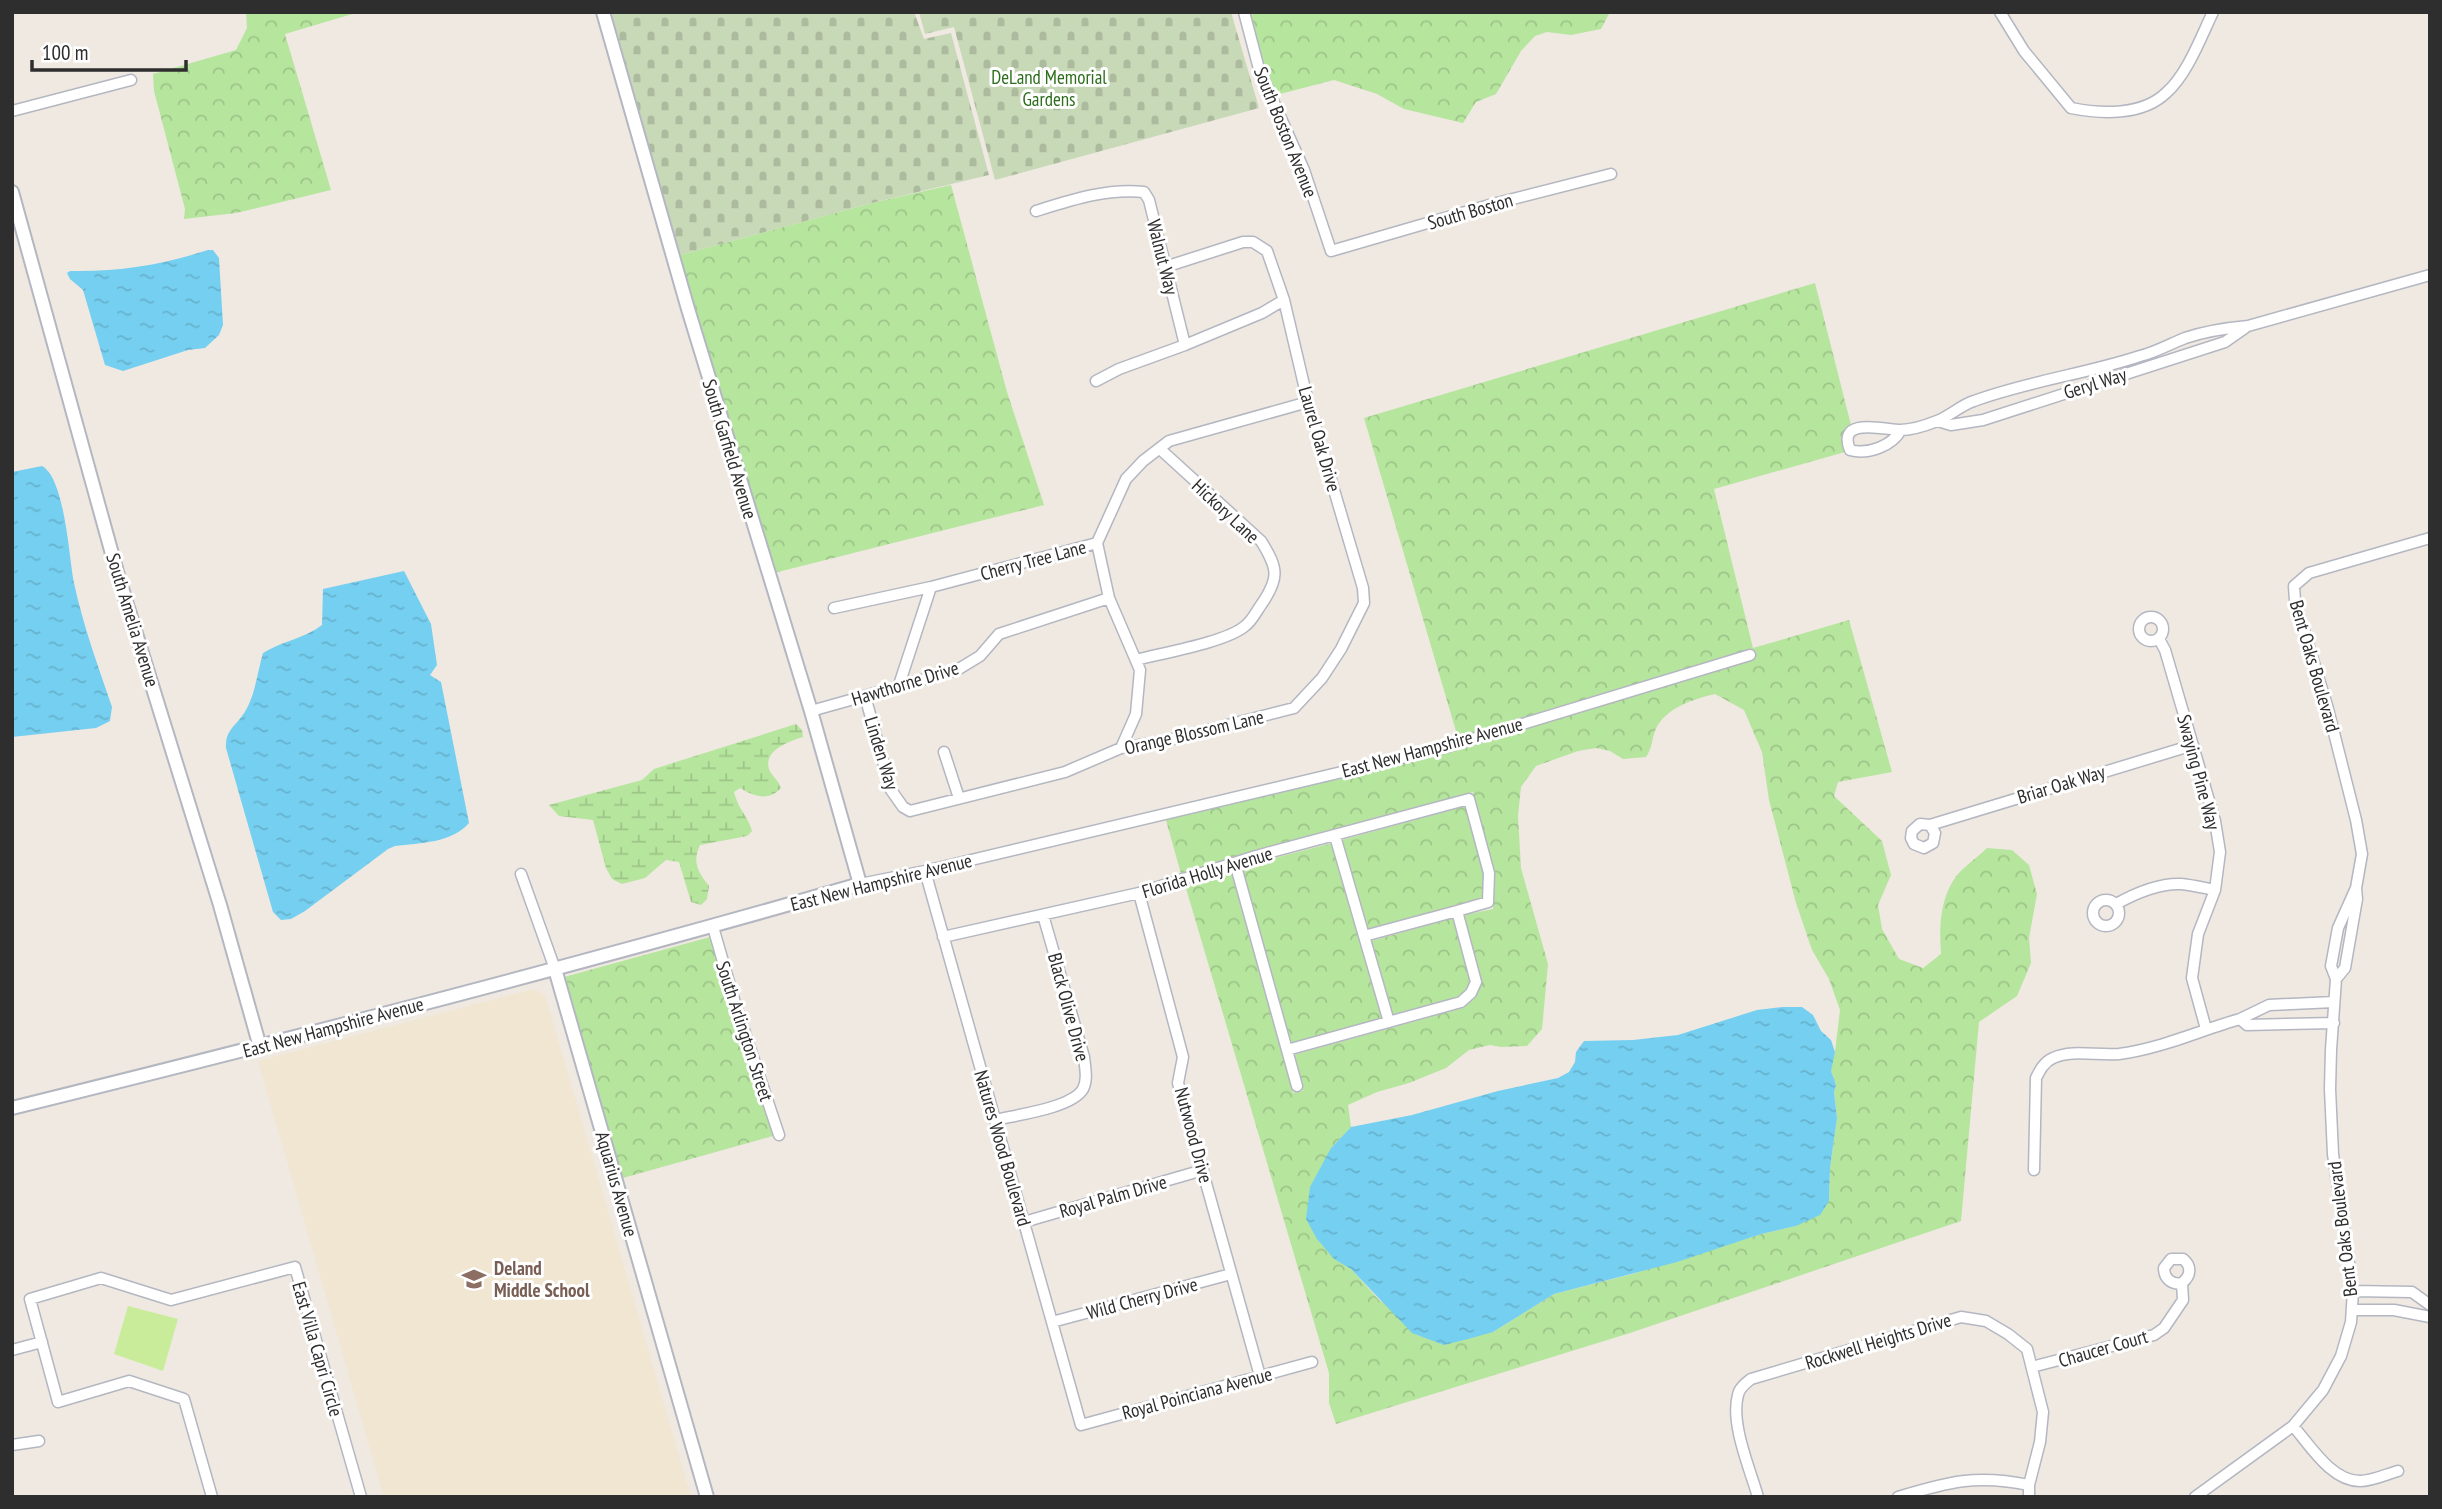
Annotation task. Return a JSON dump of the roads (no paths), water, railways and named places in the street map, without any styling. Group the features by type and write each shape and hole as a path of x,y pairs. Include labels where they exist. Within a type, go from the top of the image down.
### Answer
{"street":[{"name":"South Garfield Avenue","path":"603,12 688,309 811,711 860,884"},
{"name":"South Boston Avenue","path":"1244,12 1259,69 1304,170 1331,251"},
{"path":"2000,12 2024,51 2071,108 2095,113 2138,109 2166,94 2184,70 2213,12"},
{"path":"12,111 131,80"},
{"name":"South Boston","path":"1331,251 1493,204 1611,174"},
{"name":"Walnut Way","path":"1036,211 1079,198 1126,190 1144,192 1149,200 1185,345"},
{"name":"South Amelia Avenue","path":"12,192 117,572 220,905 260,1047"},
{"name":"Laurel Oak Drive","path":"1165,267 1243,242 1253,242 1267,251 1284,300 1308,402 1363,588 1364,603 1341,649"},
{"name":"Geryl Way","path":"1901,430 1897,438 1868,450 1850,450 1848,444 1853,430 1877,426 1901,430 1938,421 1972,401 2012,389 2147,354 2186,338 2218,329 2248,326 2430,275"},
{"path":"1096,381 1119,369 1262,313 1284,300"},
{"name":"Geryl Way","path":"1938,421 1951,425 1983,419 2104,383 2225,342 2248,326"},
{"path":"2147,354 2150,366"},
{"path":"2012,389 2018,408"},
{"name":"Cherry Tree Lane","path":"834,608 931,587 1097,543 1126,479 1169,441 1308,402"},
{"name":"Hickory Lane","path":"1136,660 1233,635 1247,625 1272,590 1276,573 1261,541 1160,449"},
{"name":"Bent Oaks Boulevard","path":"2195,1497 2293,1426 2323,1390 2341,1356 2351,1322 2353,1291 2333,1154 2330,1089 2336,979 2331,966 2338,929 2356,888 2362,854 2328,709 2295,601 2294,586 2309,573 2430,538"},
{"path":"1097,543 1109,598 1136,660 1140,680 1136,715 1121,748"},
{"path":"898,688 931,587"},
{"name":"Hawthorne Drive","path":"811,711 957,670 980,656 999,634 1109,598"},
{"name":"Swaying Pine Way","path":"2159,639 2165,650 2215,821 2220,852 2215,891 2198,934 2192,978 2206,1029"},
{"name":"Orange Blossom Lane","path":"903,807 910,811 1065,772 1121,748 1166,741 1294,708 1322,678 1341,649"},
{"name":"East New Hampshire Avenue","path":"12,1108 555,970 860,884 925,871 1443,748 1750,655"},
{"name":"Linden Way","path":"865,696 891,790 903,807"},
{"name":"Briar Oak Way","path":"1930,825 2193,745"},
{"path":"944,752 959,798"},
{"name":"Florida Holly Avenue","path":"943,937 1139,893 1256,856 1469,799 1489,873 1488,902 1457,911"},
{"path":"1335,836 1389,1022"},
{"path":"1235,863 1297,1086"},
{"name":"Natures Wood Boulevard","path":"925,871 1081,1424"},
{"name":"Aquarius Avenue","path":"521,874 555,970 707,1497"},
{"path":"2116,904 2131,896 2165,886 2181,884 2215,891"},
{"name":"Nutwood Drive","path":"1139,893 1183,1057 1178,1083 1260,1376"},
{"path":"1287,1050 1461,1002 1471,993 1476,982 1457,911 1364,936"},
{"name":"Black Olive Drive","path":"995,1120 1070,1100 1083,1088 1086,1077 1084,1057 1044,915"},
{"name":"South Arlington Street","path":"713,927 779,1135"},
{"path":"2034,1170 2036,1079 2042,1066 2053,1058 2065,1055 2120,1054 2240,1019 2269,1005 2334,1002"},
{"path":"2240,1019 2247,1025 2334,1023"},
{"name":"Royal Palm Drive","path":"1024,1222 1203,1170"},
{"name":"East Villa Capri Circle","path":"212,1497 184,1399 129,1381 58,1402 30,1299 101,1278 171,1300 295,1267 361,1497"},
{"name":"Wild Cherry Drive","path":"1052,1322 1231,1274"},
{"name":"Chaucer Court","path":"2032,1367 2154,1335 2164,1328 2183,1300 2182,1283"},
{"path":"2353,1291 2412,1292 2430,1305"},
{"path":"2352,1310 2394,1310 2430,1317"},
{"name":"Rockwell Heights Drive","path":"1758,1497 1736,1418 1738,1394 1743,1386 1751,1379 1961,1317 1986,1321 2026,1349 2043,1412 2029,1497"},
{"path":"12,1350 42,1342"},
{"name":"Royal Poinciana Avenue","path":"1081,1424 1312,1362"},
{"path":"2293,1426 2332,1470 2341,1476 2360,1481 2398,1471"},
{"path":"12,1445 39,1441"},
{"path":"1898,1497 1945,1483 1970,1480 1998,1479 2029,1485"}],"water":[{"path":"213,250 219,258 223,325 219,335 205,348 188,350 123,371 105,365 83,290 67,273 140,266"},
{"path":"42,466 50,473 61,502 74,583 112,707 110,721 96,728 12,737 12,472"},
{"path":"404,571 431,624 437,665 430,675 441,682 469,823 454,835 445,838 388,849 305,911 291,919 281,920 273,912 226,748 227,738 250,702 263,653 308,634 322,625 323,589"},
{"path":"1802,1007 1813,1015 1821,1031 1831,1040 1835,1052 1831,1071 1836,1085 1834,1092 1837,1118 1830,1168 1829,1201 1820,1215 1796,1226 1761,1234 1677,1262 1554,1294 1493,1332 1444,1345 1412,1333 1351,1269 1334,1259 1317,1239 1306,1219 1310,1187 1331,1148 1351,1127 1412,1115 1498,1091 1558,1078 1569,1072 1575,1062 1576,1052 1584,1041 1633,1040 1678,1035 1757,1010"}],"place":[{"name":"Deland Middle School","path":"474,1279"}],"park label":[{"name":"DeLand Memorial Gardens","path":"1049,88"}]}
